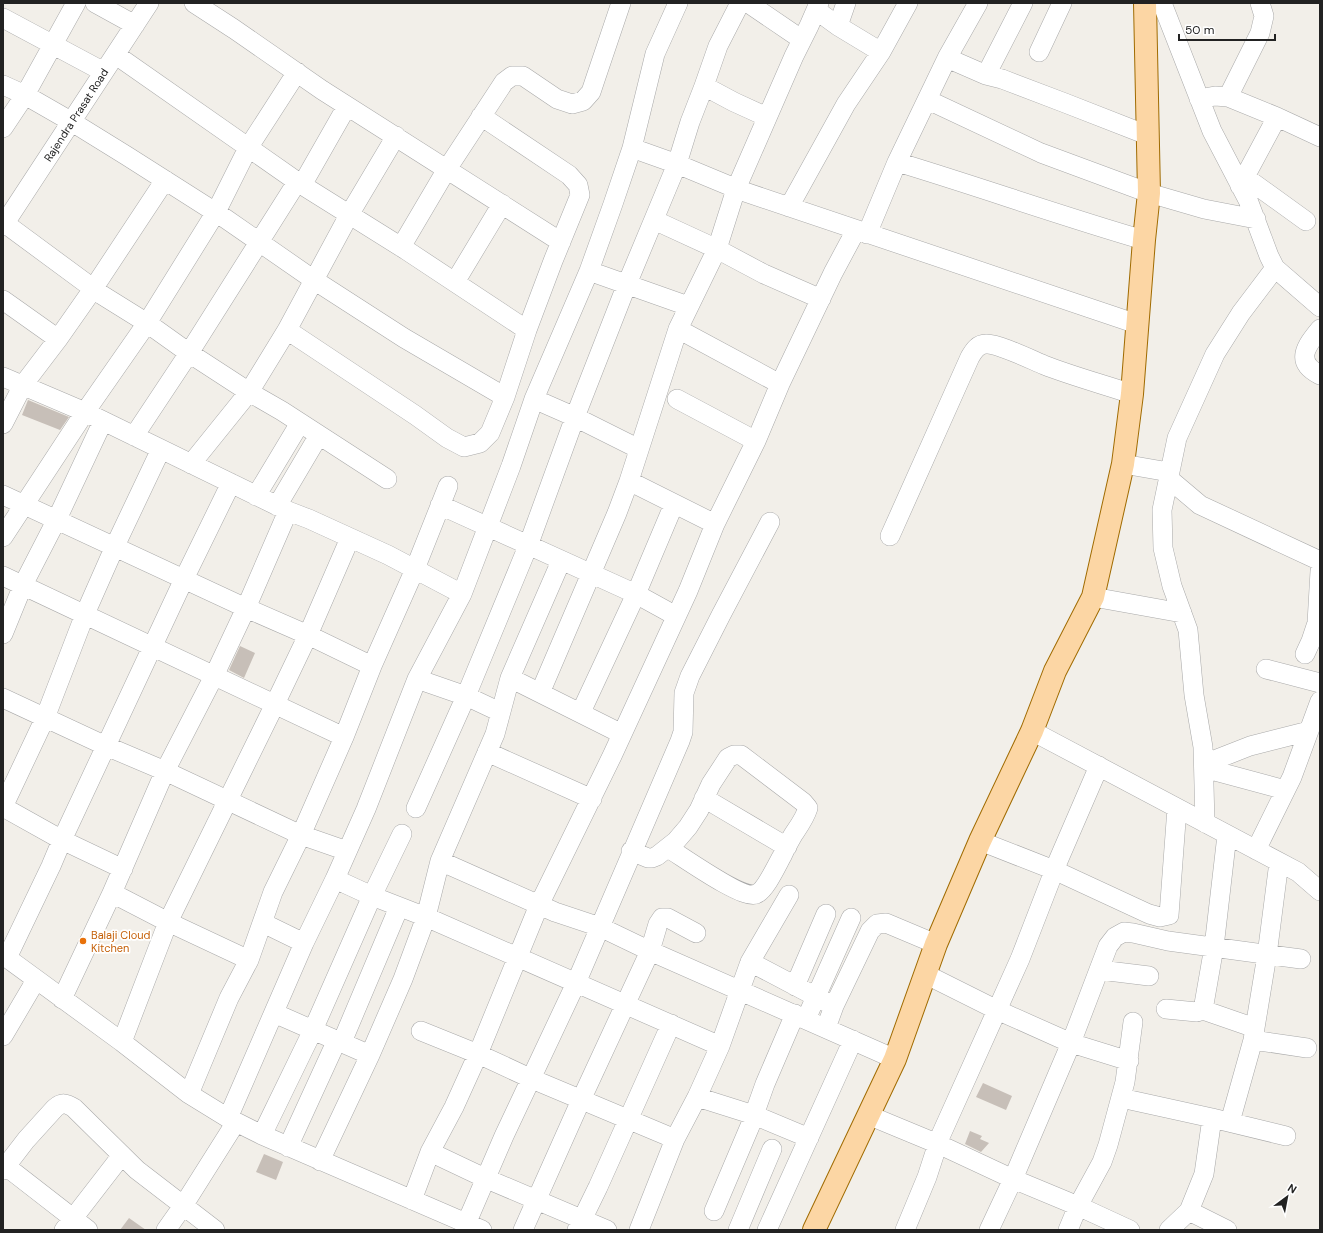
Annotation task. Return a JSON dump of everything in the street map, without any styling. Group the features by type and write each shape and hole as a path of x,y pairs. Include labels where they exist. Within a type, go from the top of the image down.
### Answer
{"main road":[{"path":"814,1230 895,1059 936,944 980,841 1032,731 1055,671 1093,597 1123,464 1132,394 1149,193 1145,3"}],"street":[{"path":"3,128 25,96 76,3"},
{"path":"95,3 135,25"},
{"name":"Rajendra Prasat Road","path":"4,224 149,3"},
{"path":"194,3 234,28 348,106 561,242"},
{"path":"401,247 447,169 504,82 512,76 523,76 557,99 572,104 583,101 591,92 621,3"},
{"path":"166,1230 183,1206 232,1120 274,1013 304,943 336,879 373,792 417,679 462,594 511,466 534,399 589,271 632,148 656,54 678,3"},
{"path":"416,808 466,696 528,546 575,417 627,284 677,164 690,122 718,46 740,3"},
{"path":"748,3 801,39"},
{"path":"838,26 846,3"},
{"path":"789,207 846,104 881,52 908,3"},
{"path":"412,1200 430,1152 454,1107 478,1054 539,905 592,799 688,591 715,524 756,441 780,384 821,299 862,232 928,100 947,58 978,3"},
{"path":"986,75 1023,3"},
{"path":"1039,52 1062,3"},
{"path":"1162,3 1212,131 1243,181 1263,241 1275,268 1320,307"},
{"path":"1228,97 1260,33 1264,16 1260,3"},
{"path":"540,692 617,513 640,449 678,329 717,249 736,189 801,39 818,7 838,26 881,52"},
{"path":"3,18 104,72"},
{"path":"116,54 299,184 401,247 527,330"},
{"path":"947,58 986,75 1002,79 1147,135"},
{"path":"3,537 85,412 147,323 216,212 248,148 297,72"},
{"path":"3,85 72,122 216,212 314,280 404,338 505,397"},
{"path":"704,86 767,117"},
{"path":"1199,98 1215,96 1228,97 1277,116 1320,137"},
{"path":"928,100 1041,153 1149,193 1204,209 1256,219"},
{"path":"134,436 299,184 348,106"},
{"path":"287,330 447,438 464,447 480,444 490,433 505,397 527,330 553,261 580,195 578,185 569,175 481,116"},
{"path":"1243,181 1277,116"},
{"path":"192,464 249,392 287,330 349,215 396,136"},
{"path":"632,148 677,164 736,189 1137,324"},
{"path":"897,162 1104,229 1144,240"},
{"path":"3,424 22,385 58,339 93,289 164,180"},
{"path":"1243,181 1306,221"},
{"path":"455,282 502,204"},
{"path":"654,220 717,249 764,274 821,299"},
{"path":"4,224 93,289 147,323 189,353 387,479"},
{"path":"1205,823 1204,766 1194,695 1188,630 1172,586 1163,548 1162,510 1168,475 1177,438 1215,354 1241,313 1275,268"},
{"path":"589,271 688,306"},
{"path":"3,300 58,339"},
{"path":"678,329 780,384"},
{"path":"1320,329 1305,350 1307,366 1320,376"},
{"path":"890,536 970,357 975,349 980,345 988,343 1045,365 1132,394"},
{"path":"3,377 85,412 282,509 309,519 388,555 462,594"},
{"path":"534,399 575,417 640,449"},
{"path":"677,399 756,441"},
{"path":"3,634 23,585 57,519 103,421"},
{"path":"256,496 300,423"},
{"path":"62,999 123,869 165,771 214,676 246,608 282,509 319,435"},
{"path":"123,869 62,840 3,807 45,718 85,614 115,546 161,449"},
{"path":"1123,464 1168,475 1200,505 1320,561"},
{"path":"629,481 715,524"},
{"path":"231,483 152,646 51,866 5,957 122,1042 189,1094 232,1120 288,1147 474,1227 487,1180 504,1136 576,983 680,741 683,732 684,693 690,676 770,522"},
{"path":"189,1094 229,998 249,960 273,892 301,835 344,737 372,666 415,569 448,486"},
{"path":"3,495 246,608 308,635 372,666"},
{"path":"581,712 636,594 674,504"},
{"path":"440,505 636,594 676,616"},
{"path":"122,1042 168,922 228,802 308,635 350,538"},
{"path":"320,1161 370,1055 403,978 426,917 440,861 495,734 510,678 561,561"},
{"path":"1305,654 1317,622 1320,571"},
{"path":"3,576 344,737"},
{"path":"1093,597 1182,613"},
{"path":"1266,669 1320,683"},
{"path":"510,678 581,712 622,734"},
{"path":"417,679 466,696 500,712"},
{"path":"3,698 106,746 165,771 228,802 301,835 347,851"},
{"path":"1256,850 1292,777 1320,701"},
{"path":"1032,731 1298,872 1320,891"},
{"path":"1204,766 1250,746 1309,731"},
{"path":"487,752 592,799"},
{"path":"632,851 648,858 652,858 657,856 676,841 688,828 711,784 728,758 734,755 741,755 803,802 808,808 806,815 763,888 755,895 748,895 731,888 668,848"},
{"path":"905,1230 927,1177 938,1144 1020,959 1054,870 1099,766"},
{"path":"1204,766 1285,790"},
{"path":"704,798 787,847"},
{"path":"1168,941 1177,808"},
{"path":"262,1135 314,1030 372,896 402,834"},
{"path":"1203,1010 1214,947 1227,835"},
{"path":"980,841 1054,870 1149,914 1160,917 1169,915"},
{"path":"440,861 554,912 600,927 650,951 895,1059"},
{"path":"1169,1230 1189,1211 1204,1174 1221,1120 1254,1034 1267,956 1279,862"},
{"path":"1298,872 1320,876"},
{"path":"336,879 372,896 426,917 720,1046"},
{"path":"112,893 168,922 249,960"},
{"path":"639,1230 675,1140 697,1097 720,1046 750,962 790,895"},
{"path":"288,1147 339,1041 399,907"},
{"path":"795,986 826,914"},
{"path":"523,1230 650,951 658,924 662,918 668,918 696,933"},
{"path":"714,1211 754,1116 765,1084 800,1016 816,997 851,918"},
{"path":"263,923 304,943"},
{"path":"826,1028 834,1006 870,931 877,924 886,923 936,944"},
{"path":"989,1230 1013,1179 1071,1043 1108,946 1115,937 1124,932 1142,934 1168,941 1267,956 1301,959"},
{"path":"750,962 834,1006"},
{"path":"1100,970 1149,976"},
{"path":"925,974 997,1010 1071,1043 1129,1061"},
{"path":"4,1034 36,980"},
{"path":"1166,1009 1197,1012 1203,1010 1254,1034 1307,1048"},
{"path":"274,1013 370,1055"},
{"path":"1068,1230 1078,1206 1102,1162 1108,1145 1121,1098 1129,1061 1133,1022"},
{"path":"580,1224 671,1024"},
{"path":"421,1031 478,1054 532,1079 629,1119 675,1140"},
{"path":"767,1230 853,1040"},
{"path":"697,1097 754,1116 809,1138"},
{"path":"1121,1098 1286,1136"},
{"path":"88,1230 68,1224 4,1167 59,1104 66,1103 74,1108 137,1170 215,1230"},
{"path":"868,1115 938,1144 1013,1179 1078,1206 1130,1230"},
{"path":"738,1230 772,1149"},
{"path":"430,1152 487,1180 536,1200 580,1224 607,1230"},
{"path":"68,1224 122,1156"},
{"path":"1189,1211 1227,1230"}],"building":[{"path":"28,400 69,417 60,430 22,415"},
{"path":"240,646 255,653 244,678 229,670"},
{"path":"983,1083 1012,1096 1006,1110 976,1097"},
{"path":"970,1131 982,1136 980,1139 989,1143 981,1152 965,1144"},
{"path":"264,1154 283,1162 276,1180 256,1172"},
{"path":"129,1218 146,1230 120,1230"}],"place":[{"name":"Balaji Cloud Kitchen","path":"83,941"}]}
